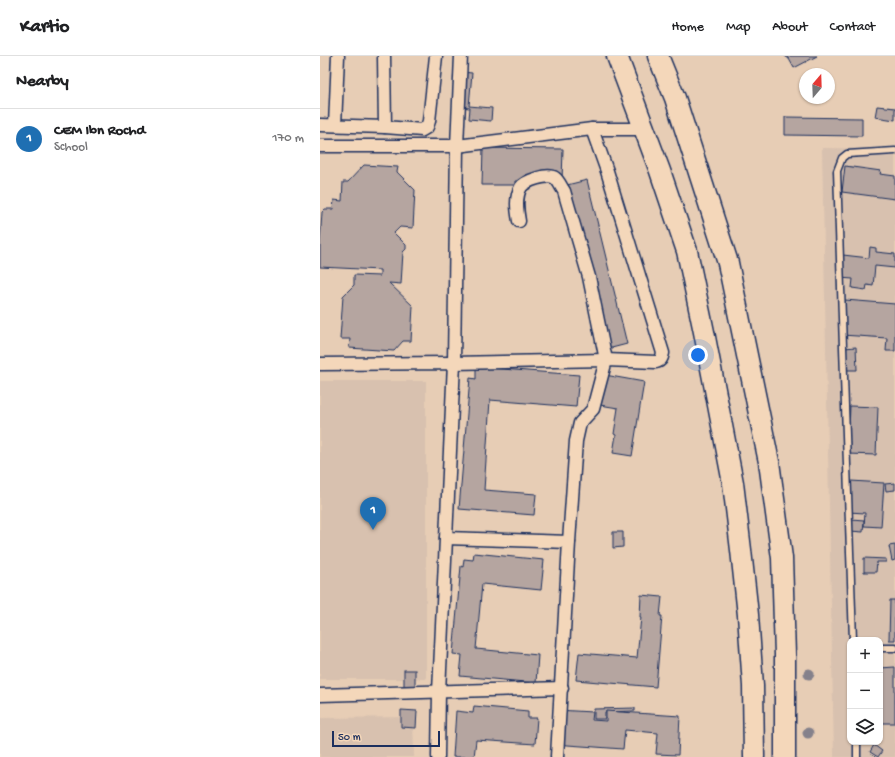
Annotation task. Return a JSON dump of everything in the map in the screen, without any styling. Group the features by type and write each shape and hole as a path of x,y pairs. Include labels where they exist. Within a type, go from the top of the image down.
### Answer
{"highway":[{"path":"617,56 660,171 687,251 704,332 733,483 741,550 748,615 753,686 754,757"},
{"path":"658,56 675,98 728,263 769,462 782,558 785,757"}],"street":[{"path":"335,125 338,56"},
{"path":"384,56 384,127"},
{"path":"320,125 422,130 427,127 429,121 436,56"},
{"path":"438,757 439,692 454,363 457,146 462,56"},
{"path":"320,364 606,360 656,362 661,359 663,353 607,171 592,129"},
{"path":"320,146 457,146 592,129 644,129"},
{"path":"519,221 517,201 522,185 525,182 546,177 551,176 555,178 564,191 590,277 606,360 593,409 580,423 576,440 557,757"},
{"path":"446,538 569,542"},
{"path":"320,695 562,688"}],"lane":[{"path":"853,637 837,171 842,158 847,154 895,152"},
{"path":"883,648 895,648"},
{"path":"857,745 857,757"}],"shaded area":[{"path":"822,148 895,149 895,757 834,757"},
{"path":"320,381 426,381 426,679 320,679"},
{"path":"413,717 414,757 320,757 320,718"}],"building":[{"path":"785,56 817,56 794,68 789,59"},
{"path":"462,72 472,73 469,106 492,108 491,121 469,119 470,108 459,107"},
{"path":"877,106 895,108 895,120 875,117"},
{"path":"785,117 862,118 862,136 785,135"},
{"path":"483,148 563,149 562,181 515,181 515,185 482,185"},
{"path":"364,165 398,167 397,172 415,190 413,228 400,227 394,233 406,245 406,249 403,252 401,284 389,283 413,306 411,341 403,341 394,351 349,348 350,339 340,339 343,296 354,285 354,275 380,276 380,270 320,267 322,212 325,209 333,209 334,200 342,201 343,182 348,182"},
{"path":"845,166 881,171 880,174 895,176 895,199 842,192"},
{"path":"587,180 627,344 604,350 563,186"},
{"path":"870,247 876,248 876,252 895,254 895,268 875,266 873,286 867,285 866,290 852,288 853,279 840,278 843,255 869,258"},
{"path":"845,300 895,304 895,351 886,351 887,338 842,335"},
{"path":"856,347 857,370 845,370 844,348"},
{"path":"476,367 579,375 576,407 490,400 484,490 536,494 534,515 459,509 470,378 476,379"},
{"path":"605,375 644,382 632,456 613,453 618,408 600,405"},
{"path":"850,406 878,407 876,455 848,454"},
{"path":"851,481 884,483 881,527 864,526 865,513 848,512"},
{"path":"895,483 895,490 886,491 885,484"},
{"path":"851,519 864,520 863,532 850,531"},
{"path":"613,532 623,532 623,547 613,548"},
{"path":"895,545 895,560 892,561 889,546"},
{"path":"474,553 544,560 541,590 482,584 476,649 538,655 536,683 460,676 462,655 453,654 461,566 463,567 464,559 473,560"},
{"path":"864,558 886,559 886,562 877,562 876,572 864,572"},
{"path":"641,595 662,597 660,616 662,616 656,687 576,680 579,653 637,658 641,617"},
{"path":"890,600 895,600 895,640 889,640"},
{"path":"895,667 895,723 883,723 883,668"},
{"path":"404,670 415,670 415,688 404,688"},
{"path":"474,706 528,711 528,718 537,718 535,744 476,740 474,757 453,757 456,711 473,713"},
{"path":"635,708 635,711 605,712 605,719 594,719 594,709"},
{"path":"401,710 417,711 416,728 401,727"},
{"path":"556,710 593,712 592,720 606,721 606,711 680,716 678,755 656,754 658,733 625,730 623,749 554,744"},
{"path":"874,745 882,751 878,757 870,752"}],"place":[{"name":"CEM Ibn Rochd","path":"373,530"}]}
